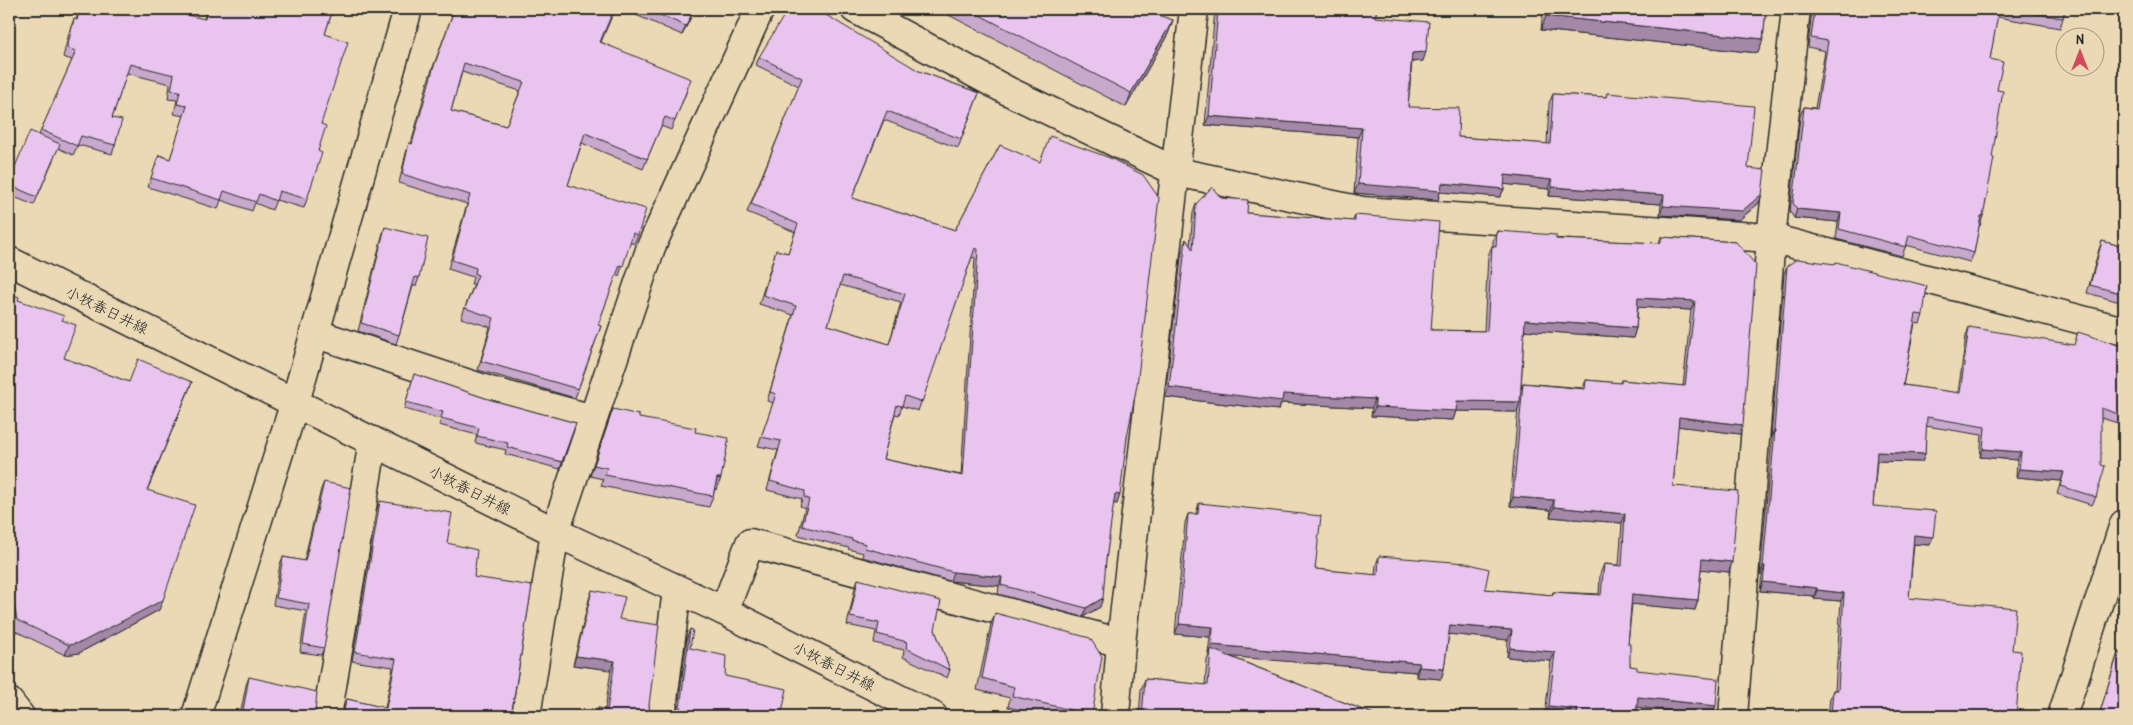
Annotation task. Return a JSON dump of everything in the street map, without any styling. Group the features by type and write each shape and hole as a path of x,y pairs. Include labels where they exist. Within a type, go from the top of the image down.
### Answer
{"street":[{"path":"196,716 295,402 408,9"},
{"path":"526,716 555,532 651,247 760,9"},
{"path":"855,9 1008,90 1177,172 1362,211 1771,238 2124,331"},
{"path":"1115,716 1121,643 1177,172 1194,9"},
{"path":"1733,716 1771,238 1796,9"},
{"name":"小牧春日井線","path":"9,261 555,532 724,611 933,716"},
{"path":"314,333 490,392 593,419"},
{"path":"327,716 373,441"},
{"path":"2062,716 2124,524"},
{"path":"724,611 750,543 1121,643"},
{"path":"661,716 677,590"},
{"path":"9,702 20,716"}],"building":[{"path":"80,9 159,9 205,19 207,9 333,9 325,34 348,42 321,124 326,126 318,151 322,153 307,199 279,191 276,201 259,194 256,202 224,191 221,200 151,178 159,155 170,159 187,106 177,104 180,91 171,90 174,75 130,64 112,118 122,120 115,145 81,136 77,146 41,130 76,51 67,48 74,19 77,20"},
{"path":"469,9 614,9 600,42 691,79 675,121 665,117 647,159 585,133 568,185 646,209 638,235 633,233 623,266 620,265 598,325 601,326 578,389 481,361 494,318 465,308 478,275 475,274 476,268 452,260 470,195 402,174 409,143 412,144 433,69 454,10 467,14","holes":["464,63 524,82 506,126 451,111"]},
{"path":"646,9 694,9 686,26"},
{"path":"788,9 816,9 919,71 979,93 961,139 887,111 852,198 955,230 1000,145 1040,162 1050,136 1110,158 1143,175 1159,198 1137,385 1127,437 1120,495 1115,494 1103,598 1086,608 1001,585 1002,577 953,572 865,548 866,544 852,539 802,526 809,499 804,497 805,491 770,481 781,441 761,437 776,394 770,392 796,306 763,295 776,250 788,253 798,224 751,204 802,78 759,57","holes":["975,248 978,249 963,476 883,459 897,405 902,406 905,396 922,402","843,276 905,294 889,344 828,325"]},
{"path":"968,9 1097,9 1110,14 1116,9 1139,9 1173,20 1131,93"},
{"path":"1218,9 1377,9 1375,17 1429,22 1426,52 1412,53 1408,107 1459,108 1458,137 1550,144 1553,94 1607,97 1607,93 1754,106 1748,168 1765,170 1762,194 1742,211 1663,206 1664,195 1552,187 1552,180 1505,175 1504,189 1442,183 1441,191 1358,184 1362,128 1209,116"},
{"path":"1547,9 1766,9 1763,39 1546,16"},
{"path":"1815,9 1999,9 1990,59 2003,62 1997,90 2003,91 1992,157 1994,158 1974,253 1909,235 1906,247 1839,229 1841,213 1797,209 1793,203 1804,107 1817,109 1828,41 1811,38"},
{"path":"2008,9 2065,9 2063,18"},
{"path":"30,131 60,144 37,197 9,185"},
{"path":"1212,187 1221,198 1248,200 1247,213 1355,221 1355,215 1439,222 1431,330 1487,331 1492,246 1496,247 1497,231 1556,235 1556,239 1661,243 1661,237 1736,242 1756,265 1743,425 1679,417 1673,486 1738,491 1732,562 1702,559 1698,600 1632,594 1628,644 1630,644 1630,666 1637,667 1637,670 1718,679 1716,706 1638,697 1636,716 1577,716 1578,709 1549,706 1555,652 1510,648 1512,630 1450,625 1444,669 1419,667 1420,663 1212,645 1213,627 1179,624 1188,514 1198,514 1199,503 1321,516 1315,569 1378,575 1379,556 1466,563 1489,569 1485,589 1553,595 1553,592 1601,595 1604,564 1622,566 1625,514 1554,507 1554,500 1513,497 1523,383 1585,389 1586,380 1621,383 1621,380 1685,386 1695,301 1638,298 1636,328 1525,320 1520,402 1457,401 1456,411 1375,407 1375,399 1283,394 1282,401 1169,387 1186,239 1193,250 1196,204"},
{"path":"385,227 428,238 419,278 415,277 399,335 361,323"},
{"path":"2102,241 2124,247 2124,294 2090,285"},
{"path":"1797,259 1835,264 1836,262 1927,286 1923,315 1916,314 1903,385 1960,393 1969,327 2074,345 2078,332 2124,347 2124,416 2101,408 2101,465 2105,466 2096,497 2060,486 2064,472 2019,469 2021,452 1983,449 1985,427 1927,417 1925,454 1877,452 1873,506 1936,511 1933,537 1914,535 1909,598 2016,608 2012,650 2021,651 2016,716 1831,715 1833,690 1838,690 1844,593 1763,582 1787,266"},
{"path":"9,293 19,297 18,300 64,316 62,320 76,325 64,358 129,382 138,359 192,382 147,490 195,505 163,600 82,642 69,645 17,620 12,594 9,599"},
{"path":"414,374 488,399 576,423 562,462 507,447 508,443 477,436 479,428 441,418 443,412 406,402"},
{"path":"613,409 639,415 639,418 696,428 695,432 729,438 721,478 717,478 713,496 605,475 607,468 594,465"},
{"path":"324,482 351,488 324,648 303,644 309,604 276,598 283,557 305,561"},
{"path":"380,501 452,513 447,543 477,550 474,577 532,586 511,716 342,716 347,699 386,708 396,659 355,652"},
{"path":"858,579 941,601 935,630 950,670 906,648 907,642 877,634 879,623 850,617"},
{"path":"592,590 625,597 619,619 659,625 649,705 650,713 653,716 597,716 598,708 607,710 615,661 576,656"},
{"path":"995,613 1090,638 1102,657 1092,715 1012,696 1014,687 982,678"},
{"path":"690,629 693,630 690,648 726,656 725,676 787,689 781,716 677,716 680,709"},
{"path":"1211,649 1378,716 1142,716 1145,679 1208,685"},
{"path":"2118,653 2124,655 2124,716 2104,716 2101,709"},
{"path":"249,677 317,692 315,713 317,716 242,716"}]}
